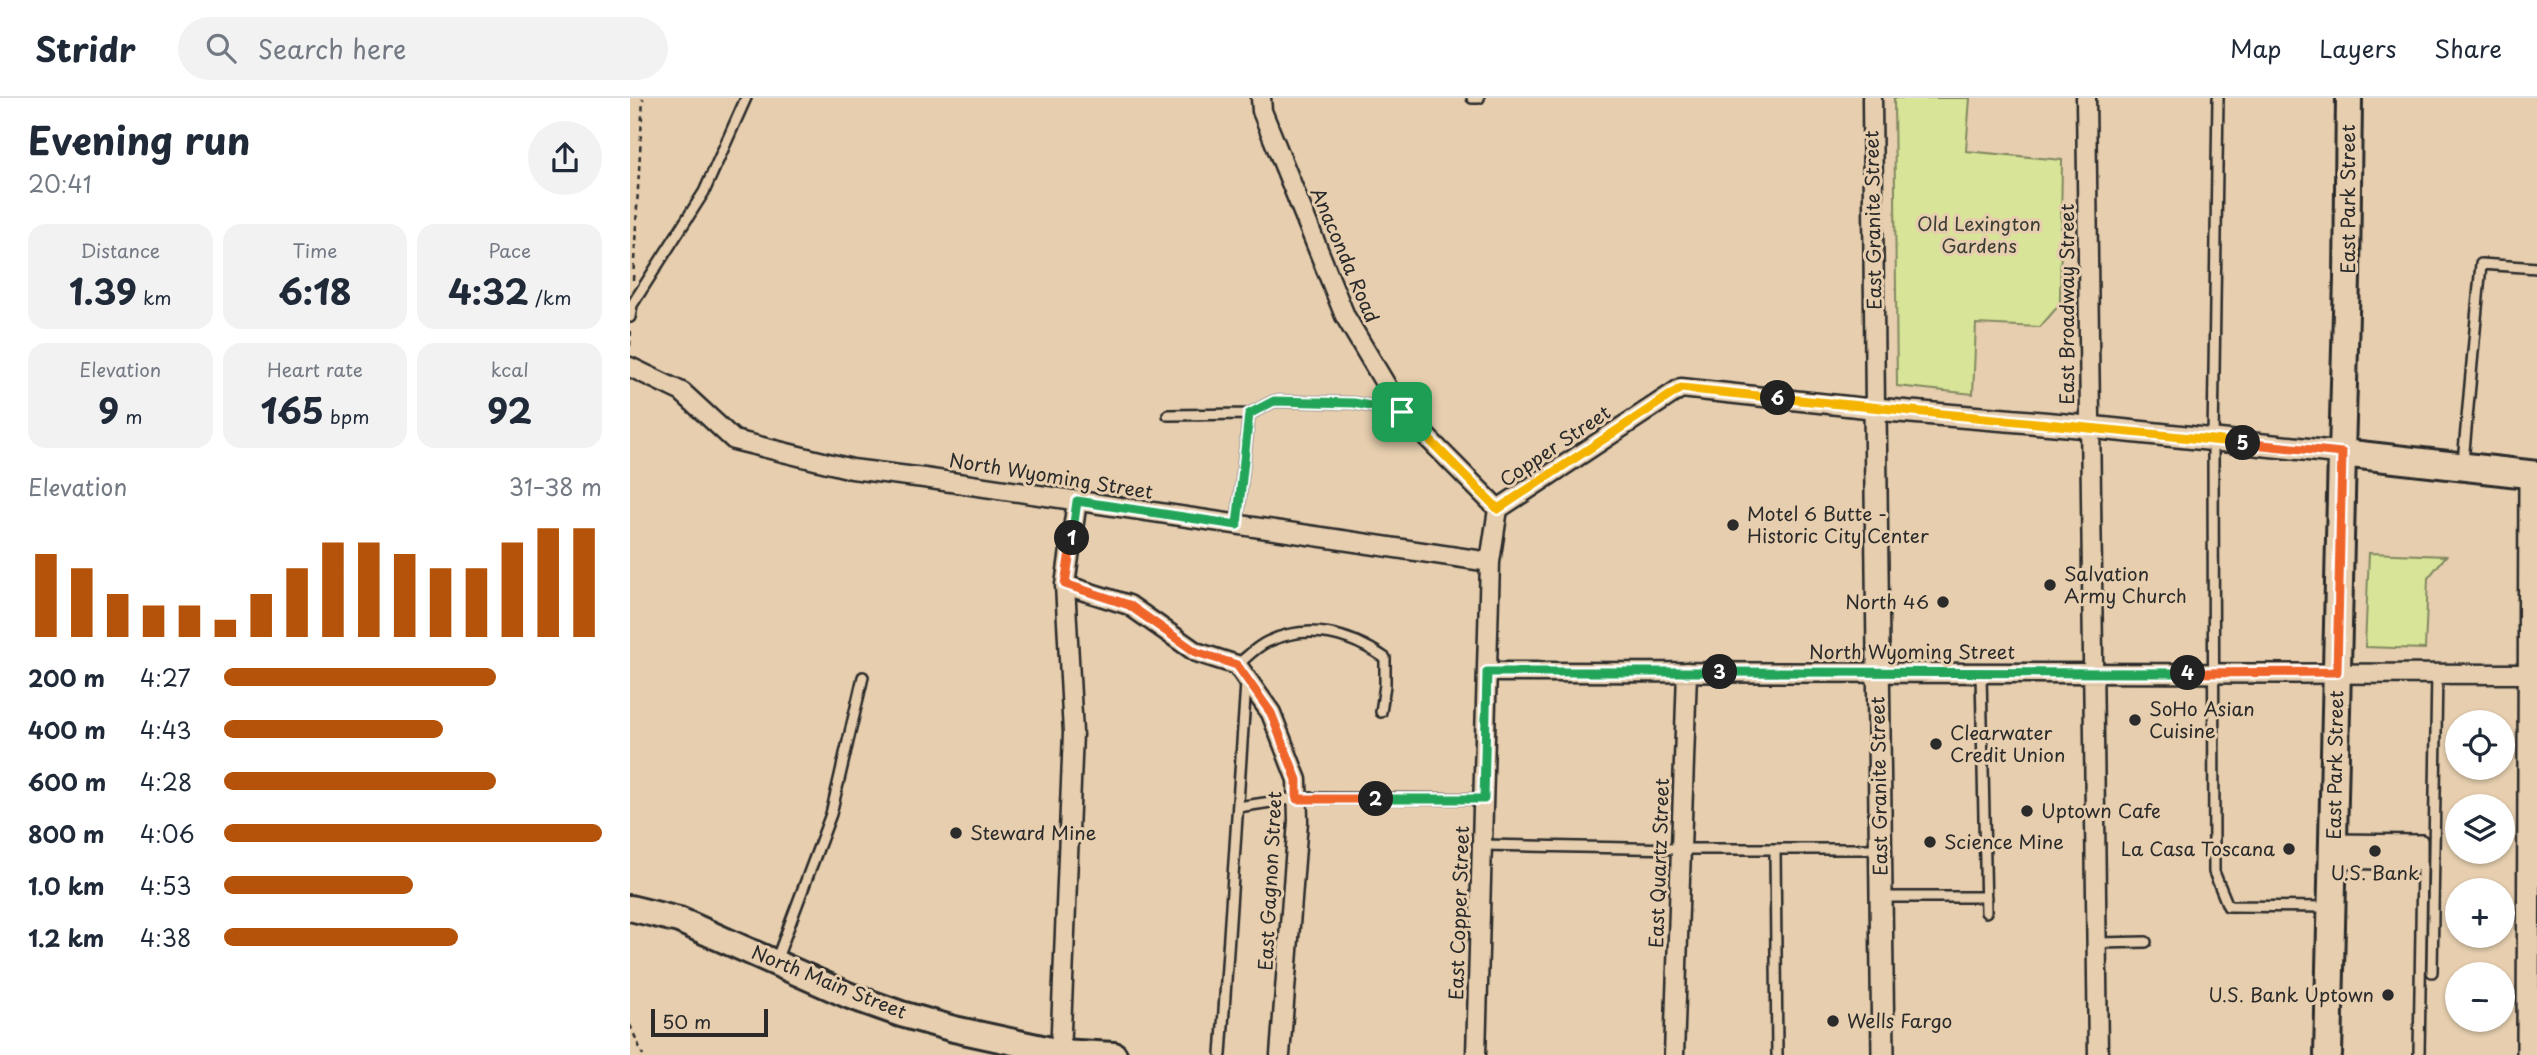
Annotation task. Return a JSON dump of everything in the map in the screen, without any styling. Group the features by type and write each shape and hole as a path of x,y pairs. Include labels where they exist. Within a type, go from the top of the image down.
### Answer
{"main road":[{"name":"East Park Street","path":"2328,1055 2349,98"},
{"path":"2342,453 2533,475"},
{"name":"North Main Street","path":"630,908 679,919 850,996 901,1014 1060,1054 1114,1055"}],"street":[{"name":"Anaconda Road","path":"1261,98 1262,111 1345,316 1402,412 1498,509"},
{"name":"East Granite Street","path":"1872,98 1883,1055"},
{"name":"East Broadway Street","path":"2086,98 2098,1055"},
{"name":"North Wyoming Street","path":"630,367 682,393 734,440 852,469 1490,562"},
{"name":"Copper Street","path":"1490,562 1498,509 1681,388 1875,409"},
{"path":"1875,409 2089,427 2342,453"},
{"path":"2528,1055 2533,962 2533,475"},
{"path":"1060,1054 1073,733 1065,584 1077,501"},
{"name":"East Copper Street","path":"1476,1055 1490,562"},
{"path":"1065,584 1129,605 1196,652 1242,672"},
{"name":"East Gagnon Street","path":"1242,672 1271,713 1297,780 1298,821 1280,1055"},
{"name":"North Wyoming Street","path":"1487,672 2533,674"},
{"name":"East Quartz Street","path":"1674,1055 1687,672"}],"lane":[{"path":"630,317 632,305 704,192 746,98"},
{"path":"1472,98 1479,98"},
{"path":"2218,98 2213,440 2214,872 2228,906 2332,907"},
{"path":"2463,468 2481,264 2537,268"},
{"path":"1168,415 1249,414 1274,401 1354,403 1402,412"},
{"path":"1237,525 1249,414"},
{"path":"1221,1055 1238,807 1242,672 1265,643 1304,631 1339,635 1385,658 1381,712"},
{"path":"1981,673 1986,912"},
{"path":"2432,972 2437,673"},
{"path":"776,962 831,814 863,677"},
{"path":"1238,807 1297,799 1484,799"},
{"path":"1482,845 1880,849"},
{"path":"1775,849 1777,1055"},
{"path":"2333,851 2422,856"},
{"path":"2333,851 2422,856"},
{"path":"2419,1055 2422,856"},
{"path":"1881,898 1986,897"},
{"path":"2097,943 2146,942"}],"path":[{"path":"630,346 643,98"},
{"path":"630,1025 643,1055"}],"green space":[{"name":"Old Lexington Gardens","path":"1894,98 1970,98 1966,151 2062,160 2060,304 2040,327 1976,324 1973,394 1897,386"},
{"path":"2369,553 2446,556 2428,578 2425,649 2365,647"}],"place":[{"name":"Motel 6 Butte - Historic City Center","path":"1733,525"},
{"name":"Salvation Army Church","path":"2050,585"},
{"name":"North 46","path":"1943,602"},
{"name":"SoHo Asian Cuisine","path":"2135,720"},
{"name":"Clearwater Credit Union","path":"1936,744"},
{"name":"Uptown Cafe","path":"2027,811"},
{"name":"Steward Mine","path":"956,833"},
{"name":"Science Mine","path":"1930,842"},
{"name":"La Casa Toscana","path":"2289,849"},
{"name":"U.S. Bank","path":"2375,851"},
{"name":"U.S. Bank Uptown","path":"2388,995"},
{"name":"Wells Fargo","path":"1833,1021"}],"route":[{"path":"1681,388 2342,453 2337,672 1487,672 1484,799 1297,799 1297,780 1271,713 1237,665 1196,652 1129,605 1065,584 1077,501 1237,525 1249,414 1274,401 1354,403 1402,412 1498,509 1681,388"}]}
